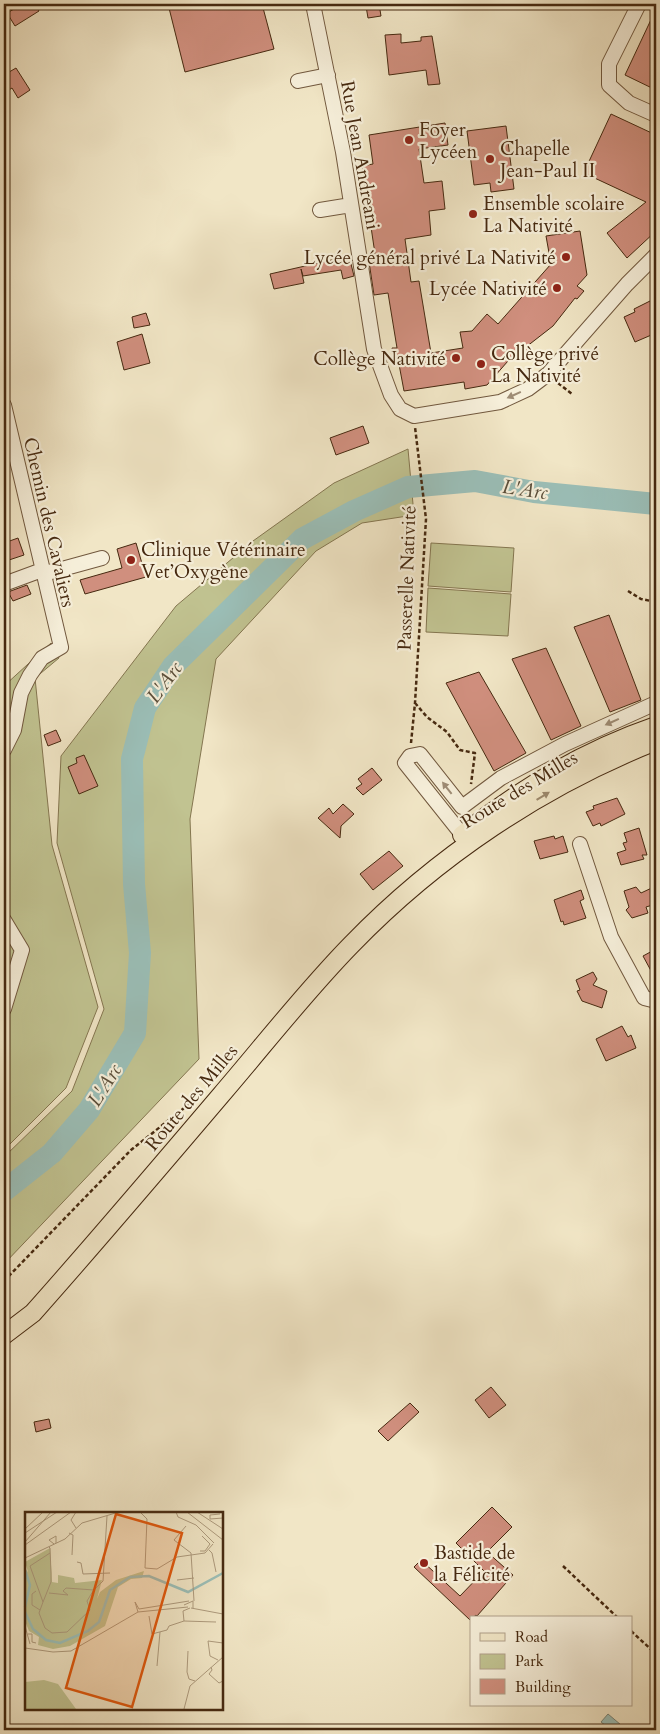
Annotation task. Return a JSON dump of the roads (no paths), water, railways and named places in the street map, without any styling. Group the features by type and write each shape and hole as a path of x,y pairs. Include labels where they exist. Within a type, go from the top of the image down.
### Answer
{"main road":[{"name":"Route des Milles","path":"4,1334 33,1313 345,952 412,888 514,797 567,765 656,726"},
{"name":"Route des Milles","path":"473,834 557,788 656,741"}],"street":[{"name":"Rue Jean Andreani","path":"312,4 328,75 352,205 374,348 391,395 400,409 414,416 500,402 528,389 548,374 626,284 656,255"},
{"path":"639,4 610,64 609,84 629,103 656,115"},
{"path":"298,82 328,75"},
{"path":"320,210 352,205"},
{"name":"Chemin des Cavaliers","path":"4,405 7,438 61,648 42,658 30,675 22,694 14,730 4,750"},
{"path":"4,584 42,570 51,572 102,558"},
{"path":"462,807 501,778 565,744 656,703"},
{"path":"420,754 462,807 473,834 405,763 410,756 420,754"},
{"path":"580,844 611,938 644,998 656,1001"},
{"path":"4,920 22,950 4,1009"}],"water":[{"path":"608,1714 627,1730 611,1730 601,1722"}],"waterway":[{"name":"L'Arc","path":"4,1191 52,1153 89,1110 135,1033 140,953 134,884 132,759 145,708 173,666 302,539 354,511 408,487 475,481 534,492 656,504"}],"place":[{"name":"Foyer Lycéen","path":"409,140"},
{"name":"Chapelle Jean-Paul II","path":"490,159"},
{"name":"Ensemble scolaire La Nativité","path":"473,214"},
{"name":"Lycée général privé La Nativité","path":"566,257"},
{"name":"Lycée Nativité","path":"557,288"},
{"name":"Collège Nativité","path":"456,358"},
{"name":"Collège privé La Nativité","path":"481,364"},
{"name":"Clinique Vétérinaire Vet’Oxygène","path":"131,560"},
{"name":"Bastide de la Félicité","path":"424,1563"}]}
